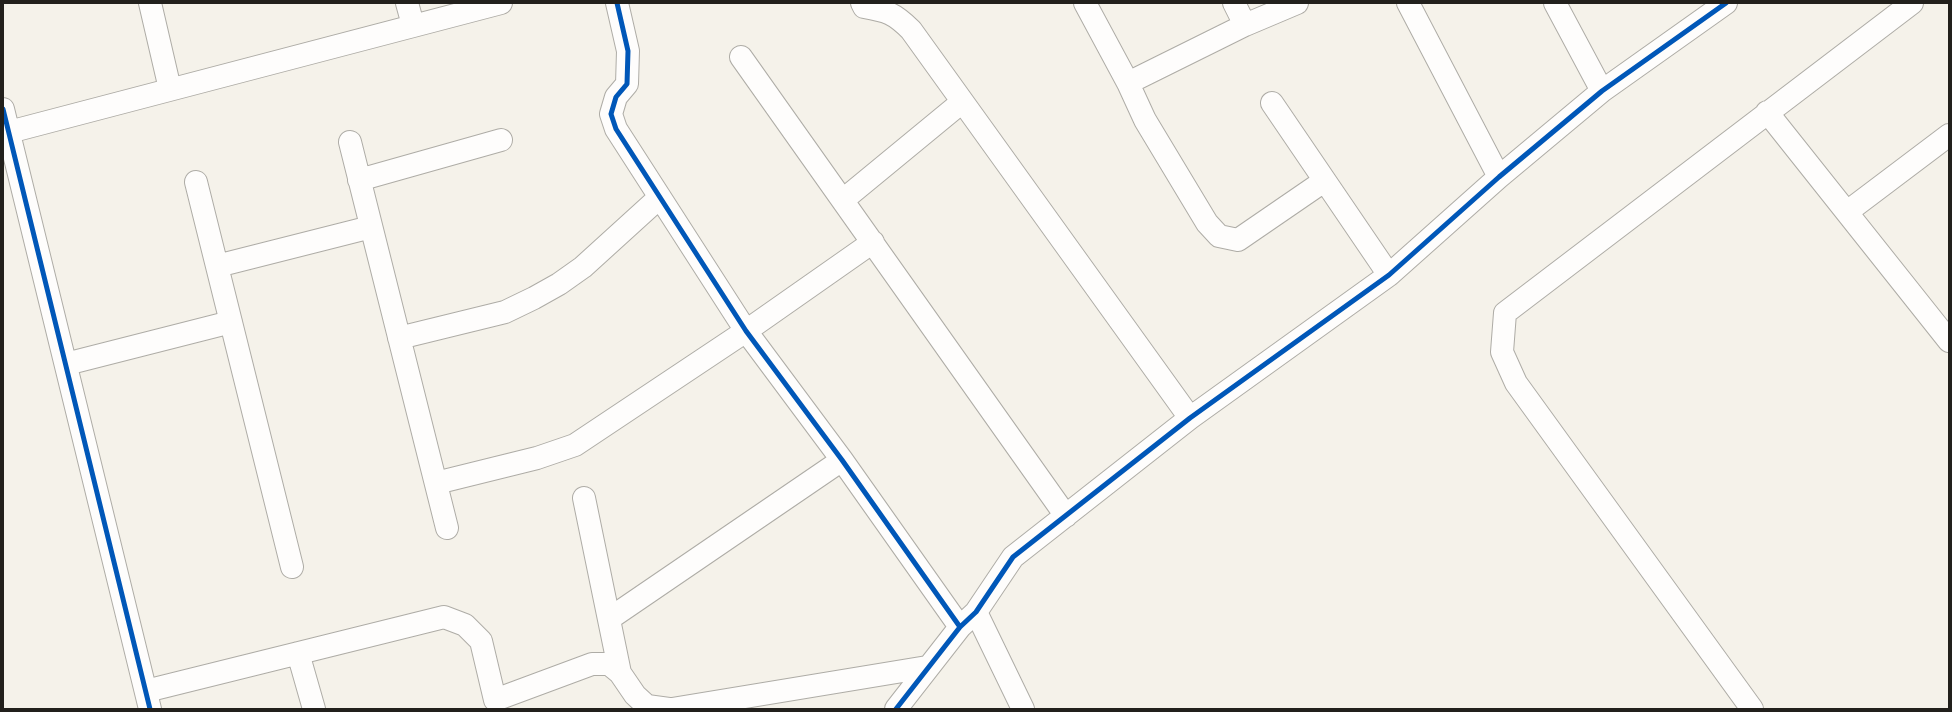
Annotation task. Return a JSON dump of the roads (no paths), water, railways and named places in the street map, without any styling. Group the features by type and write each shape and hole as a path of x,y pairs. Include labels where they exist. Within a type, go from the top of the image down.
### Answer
{"street":[{"path":"150,3 170,89"},
{"path":"407,3 413,25"},
{"path":"9,132 501,3"},
{"path":"617,3 628,51 628,84 616,97 611,114 616,129 746,331 842,460 960,627"},
{"path":"862,3 864,7 887,11 911,30 1190,418"},
{"path":"1085,3 1128,83 1145,120 1207,223 1218,236 1238,240 1324,181"},
{"path":"1234,3 1245,25"},
{"path":"1128,83 1245,25 1297,3"},
{"path":"1408,3 1499,177"},
{"path":"1555,3 1602,91"},
{"path":"896,709 960,627 976,612 1013,557 1190,418 1389,275 1499,177 1602,91 1726,3"},
{"path":"1752,709 1516,383 1502,352 1505,313 1912,3"},
{"path":"741,57 1066,516"},
{"path":"843,200 962,102"},
{"path":"1272,104 1389,275"},
{"path":"3,109 148,700 298,653 444,616 465,625 481,641 496,704 592,664 609,664 620,673 636,695 648,707 668,709"},
{"path":"1767,112 1949,341"},
{"path":"1847,212 1949,134"},
{"path":"359,180 501,140"},
{"path":"350,142 447,528"},
{"path":"196,182 292,567"},
{"path":"399,338 505,312 534,298 559,284 582,267 660,197"},
{"path":"217,266 371,227"},
{"path":"436,483 537,458 574,445 746,331 873,242"},
{"path":"66,364 231,322"},
{"path":"609,619 842,460"},
{"path":"584,498 620,673"},
{"path":"976,612 1024,709"},
{"path":"298,653 314,709"},
{"path":"672,709 927,668"}]}
